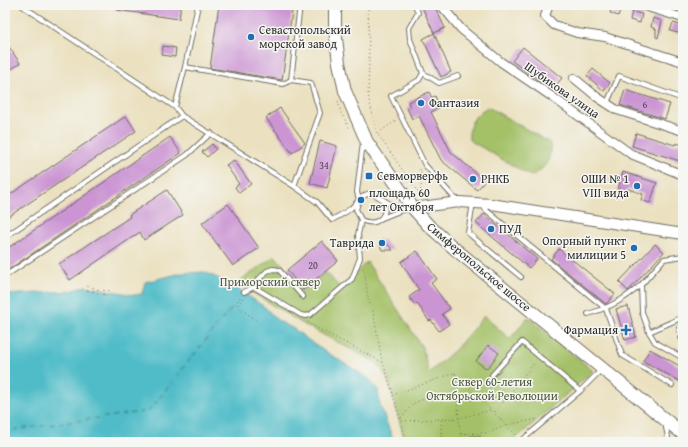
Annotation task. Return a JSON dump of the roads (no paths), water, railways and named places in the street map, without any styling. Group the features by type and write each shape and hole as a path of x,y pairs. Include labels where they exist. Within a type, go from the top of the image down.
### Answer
{"main road":[{"name":"Симферопольское шоссе","path":"335,5 335,30 339,63 345,91 367,142 408,209 455,249 664,418 679,434"}],"street":[{"name":"Шубикова улица","path":"441,5 461,29 501,62 631,154 683,175"},
{"path":"549,5 545,16 554,25 577,33 605,37 683,62"},
{"path":"641,5 683,18"},
{"name":"Шубикова улица","path":"574,78 596,97 617,110 683,131"},
{"path":"408,209 459,202 478,203 528,209 683,234"}],"lane":[{"path":"21,5 175,107 182,116 294,186 317,202 332,220 351,209 362,196 369,194 376,195 393,207 408,209"},
{"path":"175,107 198,5"},
{"path":"290,80 300,5"},
{"path":"415,5 418,13 409,28 410,39 423,73 439,83 458,76"},
{"path":"185,67 283,84 290,80 311,83 320,113 294,186"},
{"path":"423,73 419,80 391,96 424,165 459,202"},
{"path":"607,103 619,76 683,99"},
{"path":"5,237 182,116"},
{"path":"5,276 187,155 211,133"},
{"path":"254,286 300,315 306,316 313,312 352,279 360,258 358,235 361,220 356,209 364,133"},
{"path":"382,218 385,213 383,200"},
{"path":"521,277 468,233 478,203 606,309 622,355 672,385"},
{"path":"361,220 368,223 375,222 408,209"},
{"path":"588,314 606,309 623,299 641,285 664,259 683,256"},
{"path":"245,293 254,286 259,278 267,271 273,269 279,270 303,297"},
{"path":"641,285 642,312 649,332 655,342 683,358"},
{"path":"649,332 683,317"},
{"path":"683,322 679,328 680,338 683,340"},
{"path":"492,375 522,342 580,391"},
{"path":"521,441 580,391 602,369"},
{"path":"664,418 668,437 665,442"},
{"path":"668,437 679,434"}],"water":[{"path":"205,272 234,286 266,308 277,320 294,329 315,345 368,378 378,390 380,405 394,442 5,442 5,295 71,291 85,286 134,295 142,294 145,282 182,273"}],"place":[{"name":"Севастопольский морской завод","path":"251,37"},
{"name":"Фантазия","path":"421,103"},
{"name":"Севморверфь","path":"369,176"},
{"name":"РНКБ","path":"473,179"},
{"name":"ОШИ № 1 VIII вида","path":"637,186"},
{"name":"площадь 60 лет Октября","path":"361,200"},
{"name":"ПУД","path":"491,229"},
{"name":"Таврида","path":"382,243"},
{"name":"Опорный пункт милиции 5","path":"634,248"},
{"name":"Фармация","path":"626,330"}],"park label":[{"name":"Приморский сквер","path":"270,282"},
{"name":"Сквер 60-летия Октябрьской Революции","path":"492,389"}]}
